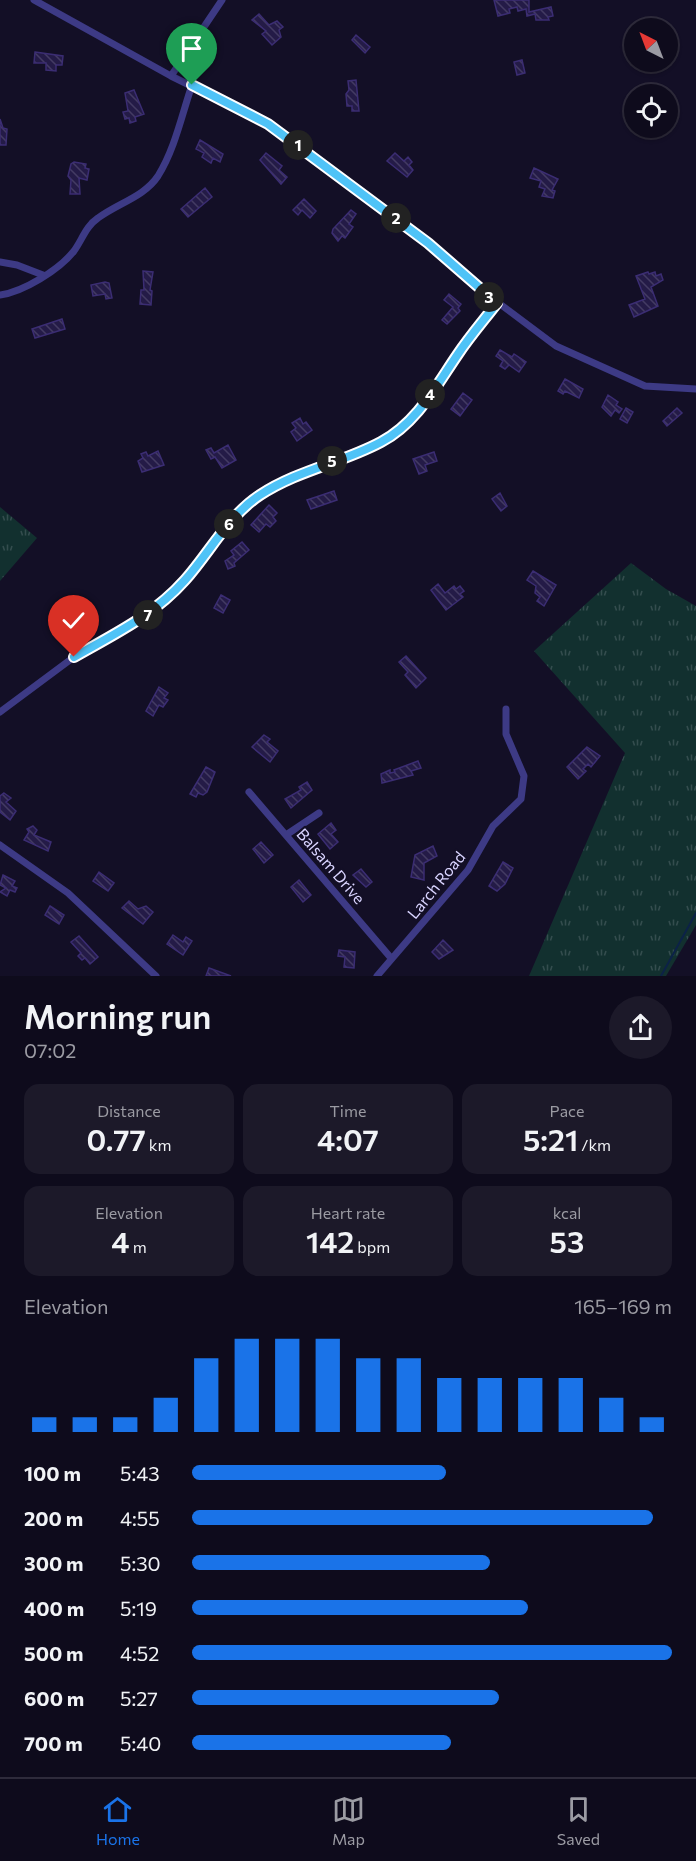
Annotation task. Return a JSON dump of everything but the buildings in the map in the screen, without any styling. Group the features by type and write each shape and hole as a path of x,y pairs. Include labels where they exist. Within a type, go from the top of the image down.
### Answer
{"street":[{"path":"34,0 171,76 268,124 428,243 497,303 556,346 645,386 696,389"},
{"path":"171,76 222,0"},
{"path":"0,295 21,290 58,267 74,251 96,219 129,201 157,177 171,148 192,85"},
{"path":"0,262 43,275"},
{"path":"0,712 74,657 145,618 186,579 222,532 260,495 314,467 381,442 405,425 421,409 463,347 497,303"},
{"name":"Larch Road","path":"377,976 468,870 493,826 521,799 524,776 507,738 506,710"},
{"name":"Balsam Drive","path":"249,792 391,958"},
{"path":"286,835 319,813"},
{"path":"0,845 89,911 156,976"}],"green space":[{"path":"0,507 37,538 0,581"},
{"path":"631,563 666,589 696,606 696,925 666,976 529,976 625,753 534,651"}],"waterway":[{"path":"661,976 696,913"}],"route":[{"path":"74,657 124,631 160,605 186,579 207,550 240,512 260,495 314,467 381,442 405,425 421,409 430,393 497,303 428,243 268,124 192,85"}]}
